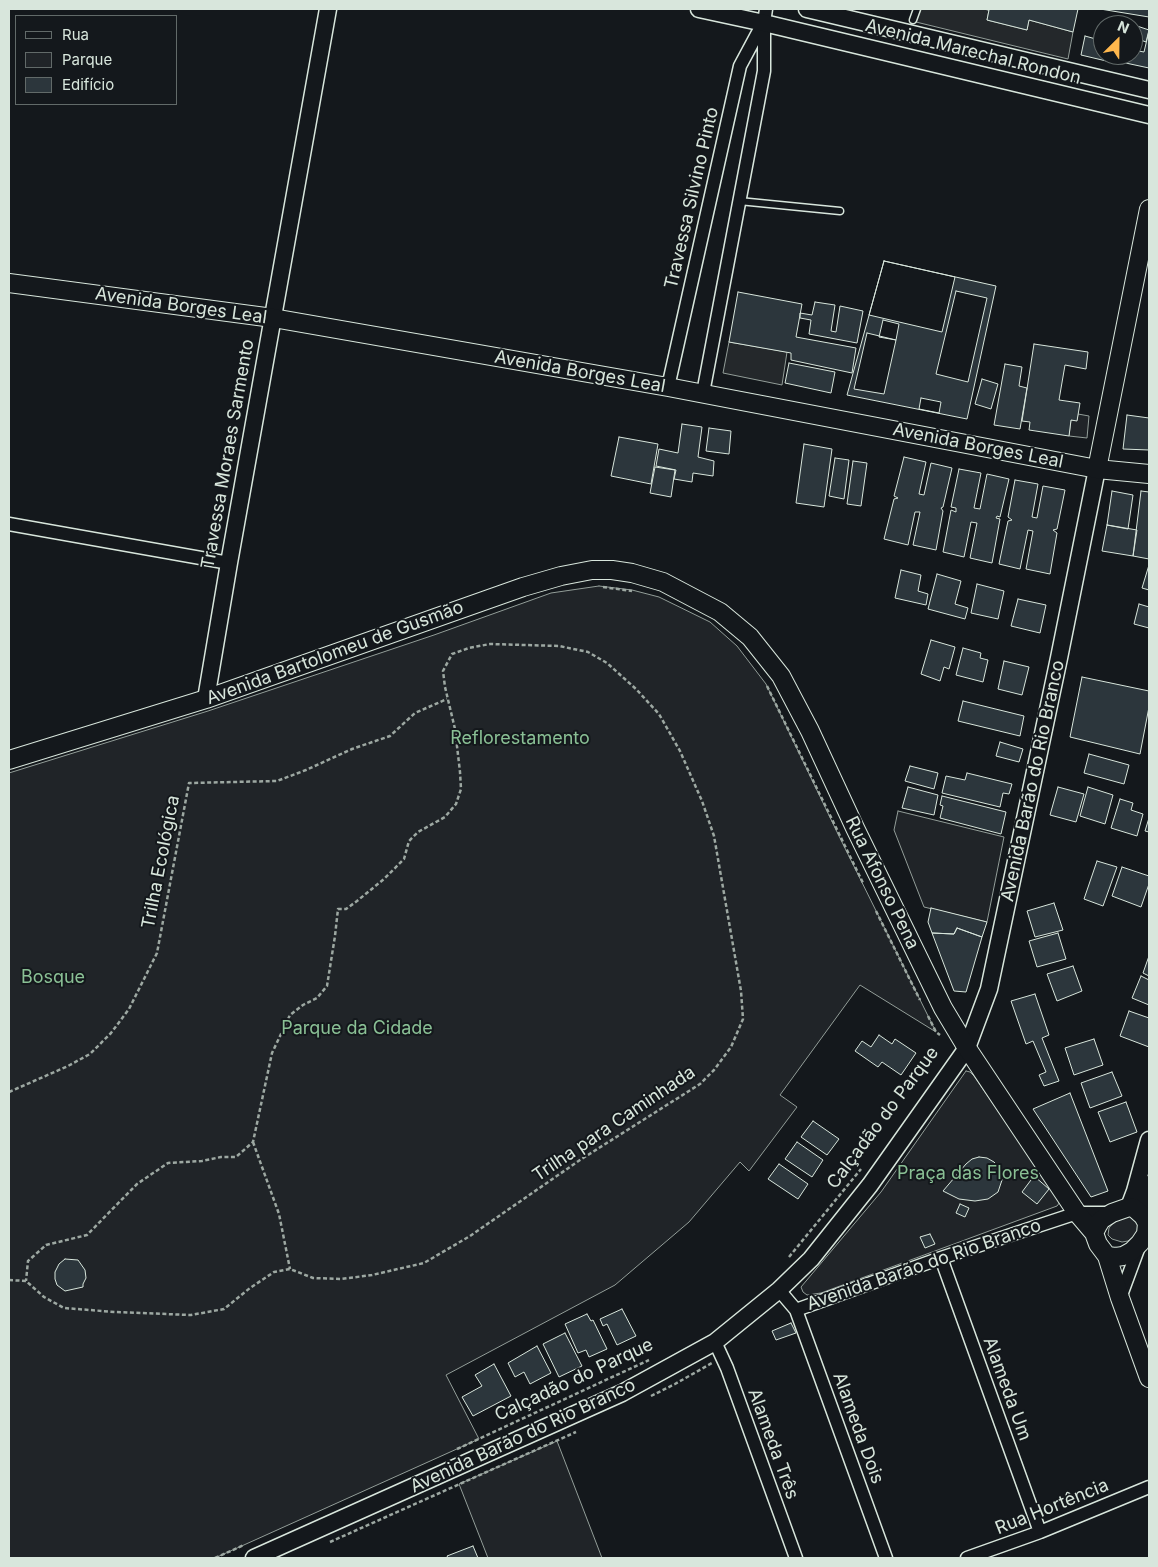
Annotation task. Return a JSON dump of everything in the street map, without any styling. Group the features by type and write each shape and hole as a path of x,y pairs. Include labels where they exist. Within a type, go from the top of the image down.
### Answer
{"main road":[{"name":"Avenida Barão do Rio Branco","path":"1097,469 1149,209"},
{"name":"Avenida Borges Leal","path":"9,283 273,318 703,393 1097,469 1149,474"},
{"name":"Avenida Bartolomeu de Gusmão","path":"9,760 206,699 513,590 561,576 592,570 612,570 632,573 663,582"},
{"name":"Rua Afonso Pena","path":"663,582 720,612 750,637 781,676 810,731 855,828 939,999 967,1048 1077,1213 1094,1233"},
{"path":"1107,1256 1123,1256 1140,1243 1146,1234 1136,1216 1101,1220 1094,1233 1098,1244 1107,1256 1149,1378"}],"street":[{"name":"Travessa Moraes Sarmento","path":"206,699 328,9"},
{"name":"Avenida Marechal Rondon","path":"699,9 765,16 1149,115"},
{"name":"Avenida Marechal Rondon","path":"806,9 1149,90"},
{"path":"703,393 738,200 764,71 765,16"},
{"name":"Travessa Silvino Pinto","path":"668,387 740,66 765,16"},
{"name":"Avenida Barão do Rio Branco","path":"252,1551 622,1393 715,1342 779,1290 811,1259 870,1185 967,1048 989,989 1097,469"},
{"path":"9,524 229,563"},
{"path":"1136,1216 1135,1191 1149,1140"},
{"path":"1136,1216 1149,1184"},
{"path":"1077,1213 1136,1216"},
{"name":"Avenida Barão do Rio Branco","path":"779,1290 796,1310 941,1258 1077,1213"},
{"path":"1120,1298 1140,1243"},
{"name":"Alameda Um","path":"941,1258 1040,1532"},
{"name":"Alameda Dois","path":"796,1310 886,1558"},
{"name":"Alameda Três","path":"715,1342 796,1558"},
{"name":"Rua Hortência","path":"966,1558 1040,1532 1149,1487"}],"lane":[{"path":"913,20 917,9"},
{"path":"738,200 840,212"}],"path":[{"path":"599,586 641,593"},
{"name":"Trilha para Caminhada","path":"253,1142 272,1053 290,1015 303,1005 317,998 327,986 338,909 346,908 357,901 384,878 404,859 409,841 418,832 445,817 456,804 461,789 455,729 443,671 452,654 490,644 559,646 588,652 607,663 636,689 659,714 680,751 702,801 714,836 741,991 743,1019 731,1047 714,1070 700,1084 580,1160 470,1236 424,1262 372,1276 341,1279 313,1278 290,1269"},
{"path":"766,684 865,888"},
{"name":"Trilha Ecológica","path":"9,1092 68,1066 90,1054 111,1033 129,1008 157,953 189,783 277,781 352,749 390,736 415,713 448,699"},
{"path":"873,904 923,1006"},
{"name":"Calçadão do Parque","path":"927,1015 936,1032 944,1037"},
{"path":"9,1280 26,1281 44,1297 64,1308 191,1315 224,1309 274,1272 290,1269 279,1214 253,1142 236,1157 168,1163 137,1184 87,1235 46,1246 28,1261 26,1281"},
{"name":"Calçadão do Parque","path":"789,1258 862,1167"},
{"name":"Calçadão do Parque","path":"453,1451 656,1356"},
{"path":"215,1558 252,1551"}],"green space":[{"path":"1078,414 1089,416 1087,438 1069,436 1071,420 1077,420"},
{"name":"Parque da Cidade","path":"599,586 632,590 659,597 710,622 737,646 766,684 936,1032 860,985 780,1095 797,1107 749,1171 740,1162 689,1222 615,1285 446,1375 479,1439 215,1558 9,1558 9,773 208,711 434,635 551,593"},
{"path":"898,811 1004,837 987,922 924,907 894,830"},
{"name":"Praça das Flores","path":"966,1071 974,1076 1060,1202 1057,1206 821,1293 807,1295 801,1287 881,1192"},
{"path":"1128,1215 1142,1216 1137,1234 1128,1241 1122,1242 1112,1239 1108,1235 1109,1228 1115,1221"},
{"path":"557,1441 602,1558 488,1558 459,1484"}],"shaded area":[{"path":"919,9 983,9 989,10 987,20 1027,30 1029,20 1073,32 1068,59 916,22"},
{"path":"729,342 787,352 782,385 723,373"}],"building":[{"path":"983,9 1078,9 1073,32 1029,20 1027,30 987,20 989,10"},
{"path":"1100,9 1149,9 1149,17"},
{"path":"1143,28 1149,30 1146,42 1143,41"},
{"path":"1149,31 1149,68 1135,65 1143,65"},
{"path":"1085,36 1093,38 1093,58 1081,55"},
{"path":"884,261 955,277 942,332 869,315"},
{"path":"884,261 996,286 967,419 847,395"},
{"path":"956,291 987,298 968,382 936,374"},
{"path":"738,292 802,304 796,337 856,348 852,373 791,360 791,353 729,342"},
{"path":"815,302 835,305 831,331 836,332 840,306 863,311 857,343 809,334 811,320 800,318 800,313 812,315"},
{"path":"883,320 899,324 896,340 879,337"},
{"path":"867,333 896,340 884,394 854,389"},
{"path":"1034,344 1088,352 1086,369 1065,365 1059,400 1080,403 1077,421 1071,420 1069,436 1029,430 1030,422 1022,421"},
{"path":"789,363 835,372 831,393 785,383"},
{"path":"1005,364 1022,367 1019,386 1027,388 1020,429 994,425"},
{"path":"982,379 998,384 991,409 975,404"},
{"path":"921,398 941,402 939,413 919,409"},
{"path":"1127,415 1149,418 1149,450 1123,449"},
{"path":"682,424 702,427 698,457 714,461 713,476 693,473 692,482 674,479 676,470 656,466 659,449 678,453"},
{"path":"709,428 731,431 729,454 706,451"},
{"path":"619,437 658,444 651,484 611,476"},
{"path":"804,444 832,449 824,507 796,503"},
{"path":"904,457 926,462 919,494 924,495 931,463 952,468 943,507 941,508 943,511 936,550 913,545 920,512 915,512 908,545 884,539 894,499 898,498 894,496"},
{"path":"835,458 849,460 844,499 829,496"},
{"path":"853,461 867,463 861,506 847,504"},
{"path":"655,467 675,470 671,497 650,493"},
{"path":"959,469 981,473 974,508 980,509 987,474 1009,479 1000,517 997,516 996,518 1000,519 992,563 970,558 977,523 971,522 964,557 943,552 951,510 956,512 956,508 951,507"},
{"path":"1015,480 1038,484 1032,517 1037,518 1043,486 1065,490 1057,529 1053,530 1057,533 1050,574 1026,569 1033,531 1028,530 1020,569 999,564 1008,521 1012,520 1008,517"},
{"path":"1112,491 1133,495 1128,529 1107,525"},
{"path":"1141,491 1149,492 1149,559 1133,556"},
{"path":"1107,525 1137,530 1133,556 1102,551"},
{"path":"1149,565 1149,590 1142,588"},
{"path":"901,570 921,575 918,591 928,594 926,605 895,598"},
{"path":"937,574 961,581 955,604 968,608 965,619 928,609"},
{"path":"977,584 1004,591 998,619 971,613"},
{"path":"1018,599 1046,605 1040,633 1011,626"},
{"path":"1139,604 1149,607 1149,628 1134,624"},
{"path":"931,640 955,647 949,669 944,667 940,681 921,674"},
{"path":"963,648 981,653 980,658 988,660 983,682 956,675"},
{"path":"1004,661 1029,667 1022,695 998,689"},
{"path":"1082,677 1149,691 1149,707 1140,754 1070,737"},
{"path":"963,701 1024,716 1020,736 958,721"},
{"path":"1000,742 1023,749 1019,762 996,756"},
{"path":"1089,754 1129,765 1124,784 1084,773"},
{"path":"910,766 938,773 934,789 905,781"},
{"path":"967,773 1012,784 1009,794 1003,793 1000,807 942,793 946,776 965,780"},
{"path":"908,787 938,795 934,815 902,808"},
{"path":"1058,787 1084,794 1076,822 1050,815"},
{"path":"1088,787 1113,795 1105,824 1080,816"},
{"path":"942,796 1006,812 1001,834 940,818 943,806 940,805"},
{"path":"1120,799 1133,803 1131,810 1143,814 1137,836 1111,828"},
{"path":"1149,818 1149,832 1145,831"},
{"path":"1097,861 1117,867 1103,906 1084,899"},
{"path":"1122,867 1149,876 1149,884 1141,907 1112,896"},
{"path":"1054,903 1063,930 1035,937 1027,911"},
{"path":"931,908 987,922 982,937 957,928 954,934 932,933 928,922"},
{"path":"957,928 982,937 966,992 954,991 932,933 954,934"},
{"path":"1058,933 1066,959 1037,967 1029,941"},
{"path":"1149,956 1149,976 1143,973"},
{"path":"1073,966 1082,991 1057,1001 1047,974"},
{"path":"1141,976 1149,980 1149,1005 1132,998"},
{"path":"1035,994 1049,1035 1042,1038 1059,1081 1044,1086 1039,1075 1046,1072 1033,1041 1026,1044 1011,1001"},
{"path":"1129,1011 1149,1018 1149,1047 1120,1036"},
{"path":"879,1035 892,1044 895,1039 916,1053 901,1075 882,1062 878,1067 855,1051 862,1041 871,1047"},
{"path":"1094,1039 1103,1065 1074,1075 1065,1048"},
{"path":"1112,1072 1122,1096 1090,1108 1081,1083"},
{"path":"1070,1093 1108,1191 1091,1197 1033,1109"},
{"path":"1126,1102 1137,1132 1110,1142 1098,1112"},
{"path":"813,1121 839,1139 827,1155 801,1137"},
{"path":"797,1142 823,1160 812,1177 785,1159"},
{"path":"979,1157 987,1158 999,1167 1002,1180 998,1192 988,1199 975,1201 959,1199 943,1191 966,1164 972,1159"},
{"path":"779,1164 808,1184 798,1199 768,1179"},
{"path":"1034,1176 1049,1189 1037,1204 1022,1192"},
{"path":"960,1204 969,1208 965,1217 956,1213"},
{"path":"930,1234 935,1244 925,1248 920,1237"},
{"path":"65,1259 78,1260 85,1270 86,1278 83,1287 65,1291 57,1285 55,1272 59,1264"},
{"path":"622,1309 636,1336 617,1345 607,1324 603,1326 600,1319"},
{"path":"587,1314 591,1321 593,1320 607,1349 589,1357 586,1350 578,1353 565,1324"},
{"path":"791,1323 796,1333 776,1340 772,1331"},
{"path":"565,1333 582,1366 559,1377 543,1344"},
{"path":"537,1346 551,1373 530,1384 524,1372 515,1377 508,1363"},
{"path":"494,1364 511,1396 473,1416 462,1397 482,1386 475,1375"},
{"path":"473,1546 478,1558 448,1558 447,1556"}],"park label":[{"name":"Reflorestamento","path":"520,739"},
{"name":"Bosque","path":"53,978"}]}
